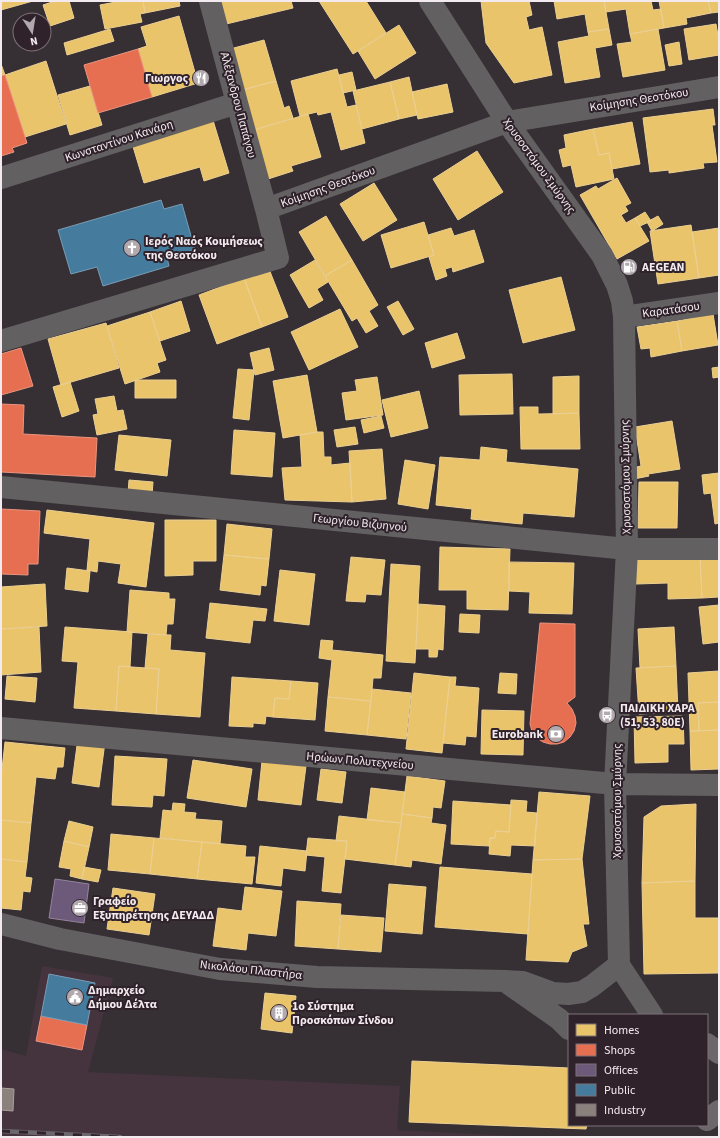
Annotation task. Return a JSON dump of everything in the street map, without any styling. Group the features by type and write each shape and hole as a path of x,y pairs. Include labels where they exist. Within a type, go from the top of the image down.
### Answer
{"street":[{"name":"Αλέξανδρου Παπάγου","path":"210,1 266,209"},
{"name":"Χρυσοστόμου Σμύρνης","path":"430,1 507,122 602,254 617,285 622,302 624,317 627,549 615,784 619,965"},
{"name":"Κοίμησης Θεοτόκου","path":"1,341 278,258 266,209 507,122 719,87"},
{"name":"Κωνσταντίνου Κανάρη","path":"1,178 237,103"},
{"name":"Καρατάσου","path":"624,317 719,303"},
{"name":"Γεωργίου Βιζυηνού","path":"1,487 627,549 719,549"},
{"name":"Ηρώων Πολυτεχνείου","path":"1,728 615,784 719,784"},
{"name":"Νικολάου Πλαστήρα","path":"1,924 60,939 220,969 317,977 523,982 553,993 568,994 582,992 619,965"},
{"path":"619,965 647,1011"},
{"path":"505,981 568,1028"}],"shaded area":[{"path":"42,966 113,978 88,1072 400,1086 397,1130 535,1137 1,1137 1,1049 26,1056"}],"building: Homes":[{"path":"1,1 33,1 1,10"},
{"path":"55,1 69,1 74,18 52,25 52,12 45,12 43,5"},
{"path":"121,1 143,1 145,13 140,14 142,22 105,29 100,5"},
{"path":"143,1 179,1 180,6 145,13"},
{"path":"216,1 291,1 293,8 222,25"},
{"path":"319,1 366,1 386,33 353,54"},
{"path":"481,1 529,1 532,15 526,17 529,30 542,27 552,75 514,83 486,43"},
{"path":"554,1 604,1 609,29 588,32 585,14 557,19"},
{"path":"604,1 651,1 653,10 661,9 664,28 630,34 626,9 606,12"},
{"path":"659,1 708,1 711,13 686,18 687,24 664,28"},
{"path":"708,1 719,1 719,12 711,13"},
{"path":"179,16 198,83 152,97 138,49 147,46 141,27"},
{"path":"716,24 719,41 719,55 689,60 684,29"},
{"path":"399,25 416,53 375,79 358,51"},
{"path":"110,29 114,41 67,55 64,43"},
{"path":"609,29 612,45 595,48 600,77 565,83 558,42 589,36 588,32"},
{"path":"658,29 665,70 623,77 617,44 632,42 630,34"},
{"path":"264,40 276,81 242,90 230,49"},
{"path":"679,42 682,64 669,66 665,45"},
{"path":"46,61 66,124 25,137 5,75"},
{"path":"1,64 5,75 1,76"},
{"path":"337,69 347,107 356,105 365,143 341,150 331,112 318,115 317,112 300,116 291,81"},
{"path":"352,72 356,90 343,93 339,75"},
{"path":"409,77 417,115 399,119 390,82"},
{"path":"276,81 284,108 289,106 293,118 254,130 242,90"},
{"path":"390,82 399,119 362,129 353,91"},
{"path":"447,84 453,112 418,119 412,92"},
{"path":"90,86 102,125 70,135 58,95"},
{"path":"713,109 715,125 712,125 717,162 703,163 704,168 669,173 669,170 650,172 643,118"},
{"path":"308,114 321,157 291,166 293,171 268,179 254,130"},
{"path":"212,117 229,173 204,181 200,167 144,183 131,140"},
{"path":"632,122 640,164 612,169 609,153 599,155 593,129"},
{"path":"593,129 599,155 609,153 614,179 576,187 571,165 563,167 559,150 566,148 564,135"},
{"path":"477,151 503,192 458,220 433,179"},
{"path":"617,178 631,203 625,206 628,211 621,215 626,223 635,218 649,241 617,259 580,195 596,186 598,189"},
{"path":"374,183 397,220 363,241 340,204"},
{"path":"645,212 651,221 640,226 635,218"},
{"path":"326,216 352,260 325,276 299,232"},
{"path":"658,216 663,224 652,231 647,222"},
{"path":"424,222 434,255 391,268 381,235"},
{"path":"691,225 699,278 658,284 650,231"},
{"path":"451,228 454,236 474,230 484,262 453,272 452,267 445,269 447,276 436,280 429,257 434,255 428,235"},
{"path":"719,228 719,275 699,278 692,232"},
{"path":"315,260 328,282 317,289 323,300 309,308 290,275"},
{"path":"352,260 378,305 369,311 378,326 366,333 357,318 352,321 325,276"},
{"path":"269,269 288,317 262,327 244,278"},
{"path":"561,277 575,330 523,343 509,290"},
{"path":"244,278 262,327 217,344 199,295"},
{"path":"181,301 190,331 160,341 150,312"},
{"path":"398,301 414,329 403,335 387,307"},
{"path":"340,309 358,347 309,370 291,332"},
{"path":"150,312 166,360 157,363 160,372 125,384 107,326"},
{"path":"713,314 718,345 682,351 677,321"},
{"path":"677,321 682,351 651,357 650,348 641,349 637,327"},
{"path":"106,323 119,368 61,385 48,339"},
{"path":"457,333 465,358 432,368 425,343"},
{"path":"269,348 274,370 255,375 250,353"},
{"path":"719,367 719,377 713,378 712,368"},
{"path":"238,369 254,370 249,420 233,418"},
{"path":"512,374 513,414 460,415 459,375"},
{"path":"307,375 317,432 283,438 273,381"},
{"path":"579,376 579,413 553,414 553,377"},
{"path":"377,377 383,415 346,420 342,393 357,391 355,380"},
{"path":"135,380 176,380 176,398 135,398"},
{"path":"70,382 79,411 62,417 53,387"},
{"path":"419,391 428,428 391,437 382,400"},
{"path":"114,396 117,411 123,410 127,429 97,435 93,415 98,414 95,399"},
{"path":"520,407 538,407 538,414 579,413 580,449 521,449"},
{"path":"381,416 384,428 364,433 361,420"},
{"path":"672,421 680,469 648,474 649,476 634,479 632,468 641,466 635,427"},
{"path":"355,427 358,444 337,447 334,430"},
{"path":"234,430 275,433 272,477 231,474"},
{"path":"323,432 324,457 331,457 331,465 350,463 352,502 285,500 282,468 302,467 300,435"},
{"path":"119,435 171,440 167,476 115,470"},
{"path":"481,447 507,450 506,462 578,469 574,517 523,513 522,524 471,519 472,509 436,505 440,457 480,460"},
{"path":"382,449 386,499 352,502 349,451"},
{"path":"405,460 435,465 428,509 398,504"},
{"path":"719,473 719,523 715,524 711,493 704,494 702,475"},
{"path":"129,480 153,482 152,495 128,493"},
{"path":"639,482 678,482 677,528 638,528"},
{"path":"47,510 154,523 146,587 118,583 121,564 98,561 97,572 87,570 90,539 44,533"},
{"path":"165,520 216,520 216,561 193,561 193,575 165,576"},
{"path":"227,524 272,529 269,559 224,555"},
{"path":"440,547 510,549 508,610 467,609 467,590 439,590"},
{"path":"224,555 269,559 266,586 261,585 260,595 220,590"},
{"path":"719,556 719,597 702,598 700,557"},
{"path":"351,557 385,560 381,595 366,594 365,602 346,601"},
{"path":"700,557 702,598 668,599 668,583 636,584 635,559"},
{"path":"509,562 574,563 572,614 529,613 530,592 509,591"},
{"path":"391,564 420,566 415,663 386,661"},
{"path":"67,568 90,571 88,592 65,589"},
{"path":"280,570 315,574 309,625 274,621"},
{"path":"45,584 47,626 1,629 1,587"},
{"path":"130,590 169,593 169,599 175,599 173,624 167,624 166,635 127,632"},
{"path":"210,603 267,609 265,621 253,620 250,643 206,638"},
{"path":"418,604 445,606 443,650 438,649 437,657 429,657 429,649 416,649"},
{"path":"719,605 719,642 703,644 699,607"},
{"path":"460,614 480,615 479,633 459,632"},
{"path":"39,627 41,672 1,675 1,629"},
{"path":"65,627 132,632 130,667 119,666 116,711 74,708 78,662 62,661"},
{"path":"674,627 676,666 640,668 638,629"},
{"path":"148,634 171,635 170,650 205,653 200,717 156,714 159,669 145,668"},
{"path":"321,640 333,641 332,650 383,655 381,678 373,678 371,701 328,697 332,660 319,658"},
{"path":"119,666 159,669 156,714 116,711"},
{"path":"676,666 678,712 639,714 636,668"},
{"path":"719,671 719,702 698,703 699,731 690,731 688,673"},
{"path":"414,673 450,677 442,753 406,749"},
{"path":"500,673 517,674 516,694 498,693"},
{"path":"7,676 37,678 35,702 5,699"},
{"path":"232,677 291,681 289,699 275,698 273,717 266,716 265,724 253,723 253,727 229,726"},
{"path":"450,677 456,677 455,686 479,688 476,737 466,736 465,745 443,743"},
{"path":"291,681 318,683 315,720 273,717 275,698 289,699"},
{"path":"372,689 411,693 406,739 367,735"},
{"path":"328,697 371,701 367,735 325,731"},
{"path":"719,702 719,730 699,731 698,703"},
{"path":"482,710 524,711 523,755 481,754"},
{"path":"683,716 684,744 668,744 668,762 635,763 634,717"},
{"path":"719,730 719,769 691,770 690,731"},
{"path":"78,738 105,742 99,787 72,783"},
{"path":"5,742 65,748 63,767 57,767 55,779 36,777 31,823 1,820 1,778"},
{"path":"115,756 167,759 164,796 153,795 152,807 112,805"},
{"path":"193,760 252,769 246,807 187,798"},
{"path":"262,761 306,766 301,805 258,800"},
{"path":"321,769 346,772 342,803 317,800"},
{"path":"407,776 445,781 441,808 433,807 432,818 402,814"},
{"path":"371,788 405,792 401,823 367,820"},
{"path":"539,792 590,796 582,859 533,860"},
{"path":"511,800 527,801 526,812 537,813 535,846 511,845 510,856 489,854 490,838 495,838 496,831 509,832"},
{"path":"453,801 511,805 509,832 496,831 495,838 490,838 489,846 451,844"},
{"path":"173,803 185,804 184,812 196,813 195,819 222,821 220,844 160,838 163,810 172,811"},
{"path":"696,804 695,881 642,883 644,817 661,806"},
{"path":"402,814 432,818 431,823 446,825 441,864 412,860 411,867 395,865"},
{"path":"339,816 401,823 395,865 345,859 347,841 336,841"},
{"path":"1,820 31,823 27,862 1,859"},
{"path":"69,821 93,827 89,847 64,841"},
{"path":"111,834 154,838 150,874 108,870"},
{"path":"154,838 202,842 197,879 150,874"},
{"path":"308,838 347,841 341,893 322,891 325,857 306,855"},
{"path":"64,841 89,847 82,879 70,876 71,869 59,867"},
{"path":"202,842 246,846 245,857 255,857 252,884 197,879"},
{"path":"260,846 307,851 305,871 283,868 281,886 256,883"},
{"path":"1,859 27,862 25,877 32,878 30,892 23,891 21,910 1,908"},
{"path":"582,859 589,924 583,924 587,946 572,952 568,962 526,960 533,860"},
{"path":"84,867 101,870 98,882 82,879"},
{"path":"440,867 532,874 528,934 435,927"},
{"path":"695,881 695,918 719,918 719,973 644,974 642,883"},
{"path":"389,884 426,887 422,934 385,931"},
{"path":"245,887 282,891 276,936 248,933 246,950 213,946 218,908 242,911"},
{"path":"113,888 155,894 149,935 107,929"},
{"path":"297,901 341,904 338,949 295,946"},
{"path":"341,915 384,918 381,952 338,949"},
{"name":"1ο Σύστημα Προσκόπων Σίνδου","path":"265,993 296,996 292,1033 261,1029"},
{"path":"412,1061 568,1068 568,1126 587,1126 586,1129 409,1122"}],"building: Shops":[{"path":"138,49 152,97 98,113 84,65"},
{"path":"5,75 27,143 12,148 14,152 1,156 1,76"},
{"path":"21,348 33,386 1,395 1,354"},
{"path":"1,404 24,405 23,434 97,438 95,477 1,472"},
{"path":"1,509 40,511 38,564 28,564 28,575 1,574"},
{"path":"540,623 575,624 575,697 567,703 572,709 576,723 574,731 570,737 564,742 557,744 543,742 537,738 532,731 530,724"},
{"path":"41,1016 87,1025 82,1050 36,1041"}],"building: Offices":[{"path":"55,879 89,884 84,923 49,918"}],"building: Public":[{"path":"161,200 164,209 182,204 195,250 167,258 169,266 103,286 97,267 71,274 58,230"},
{"path":"49,974 95,983 87,1025 41,1016"}],"building: Industry":[{"path":"1,1088 14,1089 13,1111 1,1110"}],"railway":[{"path":"1,1131 120,1137"}],"place":[{"name":"Γιωργος","path":"201,78"},
{"name":"Ιερός Ναός Κοιμήσεως της Θεοτόκου","path":"132,248"},
{"name":"AEGEAN","path":"629,267"},
{"name":"ΠΑΙΔΙΚΗ ΧΑΡΑ (51, 53, 80Ε)","path":"607,715"},
{"name":"Eurobank","path":"556,734"},
{"name":"Γραφείο Εξυπηρέτησης ΔΕΥΑΔΔ","path":"80,908"},
{"name":"Δημαρχείο Δήμου Δέλτα","path":"75,997"},
{"name":"1ο Σύστημα Προσκόπων Σίνδου","path":"279,1013"}]}
